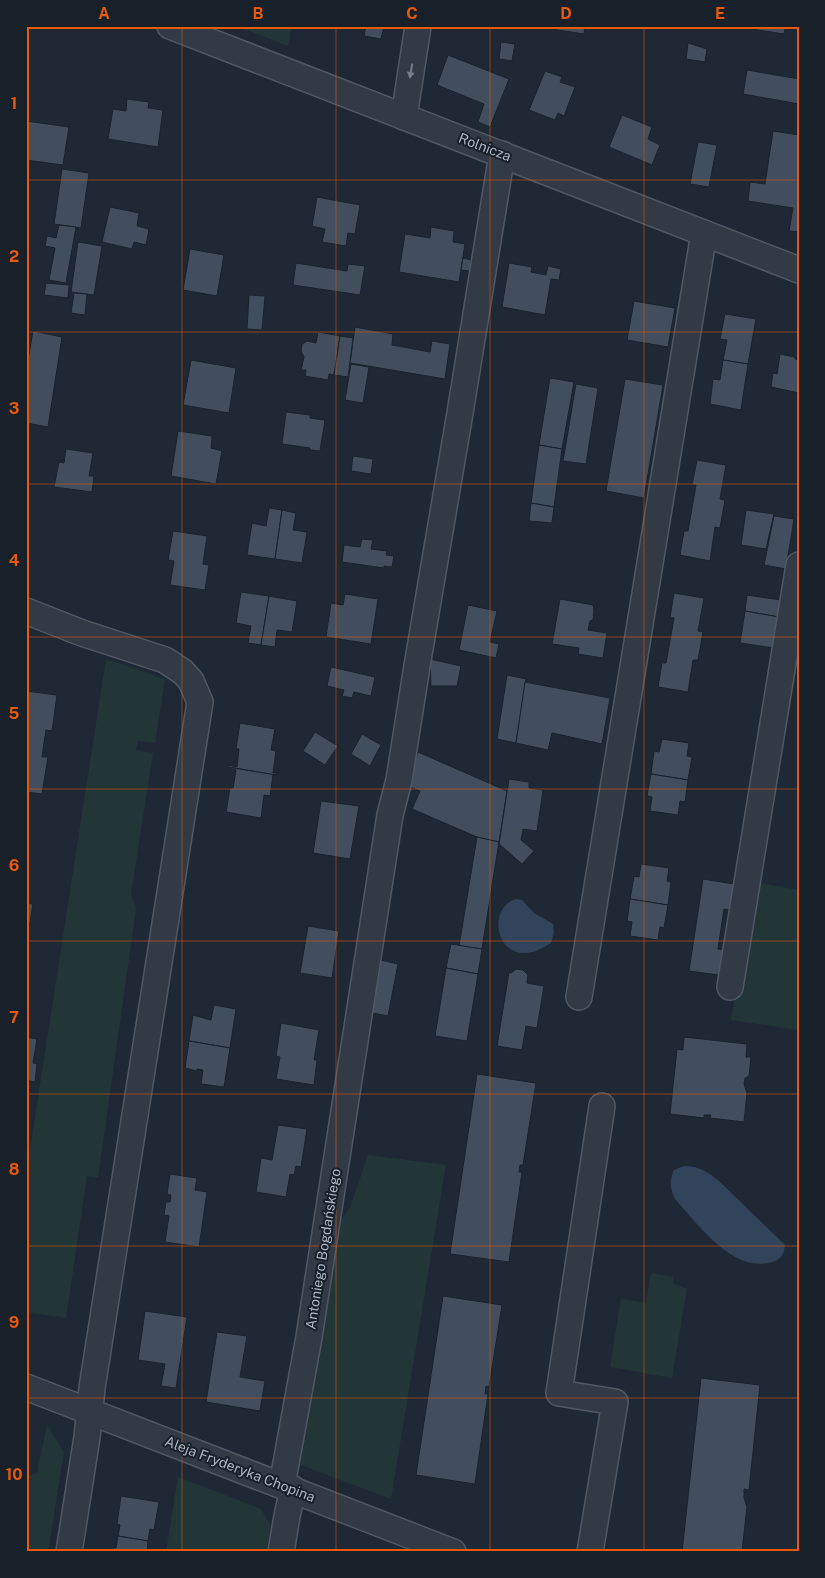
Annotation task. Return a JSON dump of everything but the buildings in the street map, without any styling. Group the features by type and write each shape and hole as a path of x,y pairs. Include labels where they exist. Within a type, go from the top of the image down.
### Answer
{"street":[{"name":"Rolnicza","path":"170,26 799,270"},
{"path":"404,117 418,26"},
{"name":"Antoniego Bogdańskiego","path":"281,1552 287,1516 287,1487 309,1337 390,815 399,780 416,666 502,154"},
{"path":"579,998 704,233"},
{"path":"730,987 799,565"},
{"path":"26,611 165,660 183,672 191,681 200,702 89,1411 87,1438 69,1552"},
{"path":"766,863 799,659"},
{"path":"590,1552 615,1402 559,1393 602,1106"},
{"name":"Aleja Fryderyka Chopina","path":"26,1386 453,1552"}],"green space":[{"path":"237,26 292,26 288,46"},
{"path":"106,659 165,679 155,743 138,741 136,750 153,753 131,894 136,909 98,1178 87,1176 66,1318 26,1312 26,1175"},
{"path":"753,882 799,890 799,1030 731,1020"},
{"path":"368,1155 446,1165 391,1499 296,1463 332,1233 350,1208"},
{"path":"651,1273 674,1277 673,1284 687,1289 672,1378 610,1367 621,1299 646,1303"},
{"path":"47,1425 64,1452 48,1552 26,1552 26,1477 37,1473"},
{"path":"178,1477 261,1509 271,1526 267,1552 166,1552"}],"water":[{"path":"516,899 522,900 534,913 553,924 554,932 551,943 529,953 516,952 507,947 499,930 499,921 501,912 507,904"},
{"path":"684,1166 703,1170 719,1181 785,1245 780,1258 772,1262 758,1264 744,1261 730,1254 706,1233 675,1199 672,1191 671,1178 674,1170"}]}
